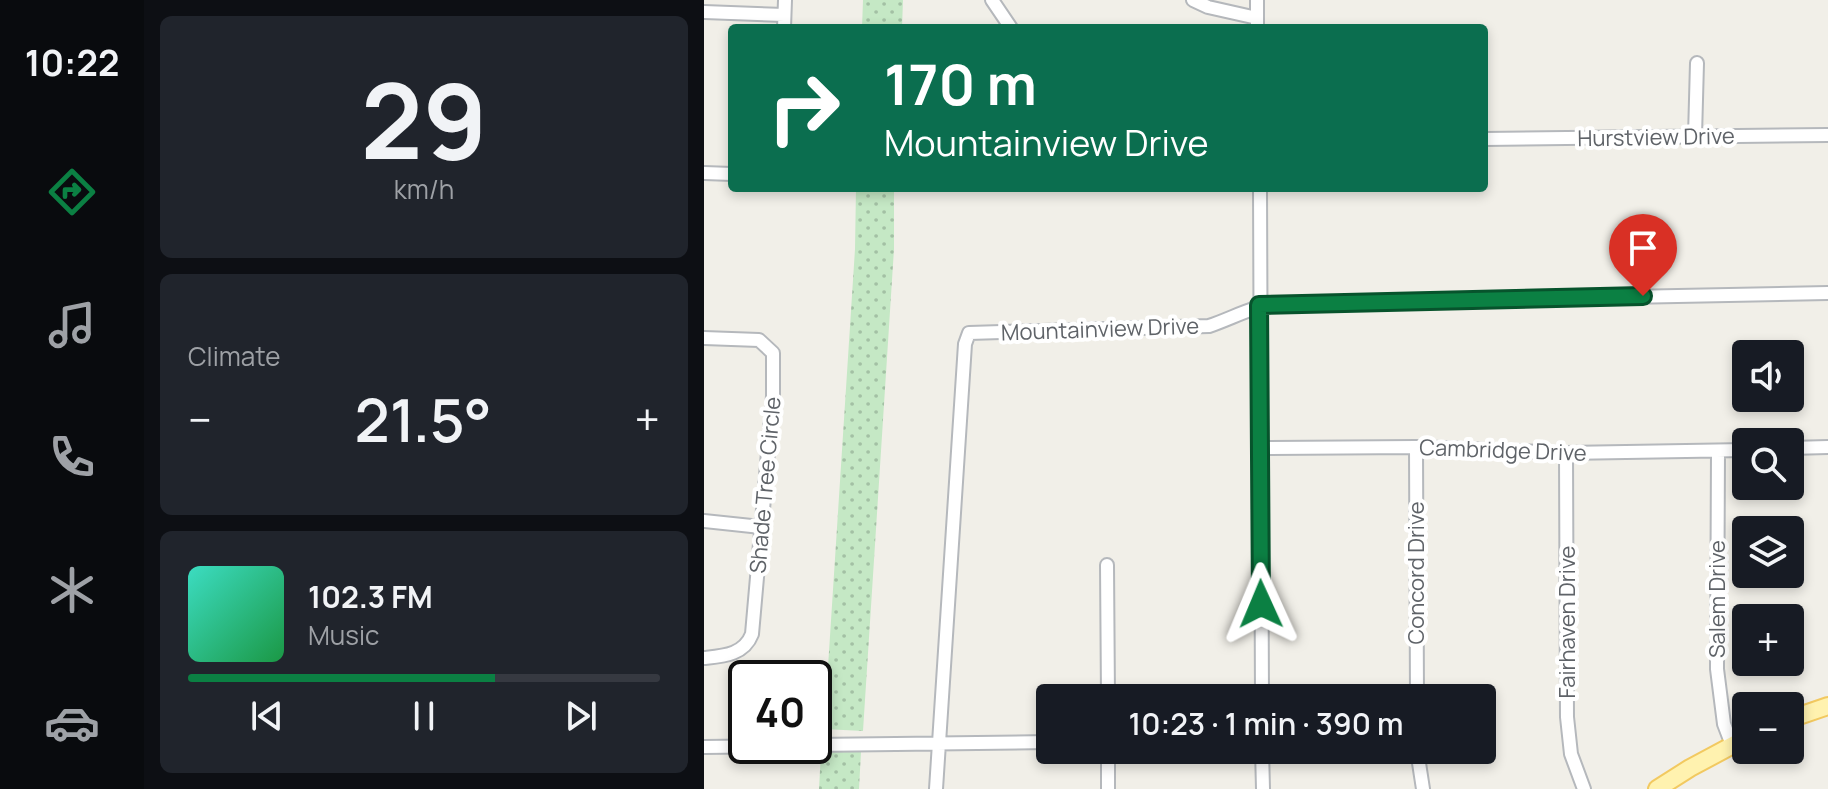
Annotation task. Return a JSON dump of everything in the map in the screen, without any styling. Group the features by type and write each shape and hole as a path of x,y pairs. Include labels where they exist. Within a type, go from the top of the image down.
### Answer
{"main road":[{"path":"1804,714 1828,706"},
{"path":"1657,789 1732,746"}],"street":[{"path":"704,12 784,22 785,0"},
{"path":"992,0 1008,24"},
{"path":"1193,0 1257,23 1257,0"},
{"path":"1695,136 1697,63"},
{"name":"Hurstview Drive","path":"1488,139 1828,135"},
{"path":"704,173 728,174"},
{"path":"1260,192 1262,684"},
{"name":"Mountainview Drive","path":"936,789 965,344 969,333 1209,326 1245,314 1259,305 1828,293"},
{"name":"Shade Tree Circle","path":"704,338 759,340 773,353 773,396 752,634 743,649 704,658"},
{"name":"Cambridge Drive","path":"1260,448 1416,447 1566,453 1732,451"},
{"name":"Concord Drive","path":"1416,447 1417,684"},
{"path":"1804,448 1828,447"},
{"name":"Salem Drive","path":"1718,452 1717,669 1724,724 1732,734"},
{"name":"Fairhaven Drive","path":"1566,453 1567,717 1571,754 1584,789"},
{"path":"704,521 761,527"},
{"path":"1107,565 1108,684"},
{"path":"832,745 1036,742"},
{"path":"704,747 728,747"},
{"path":"1108,764 1108,789"},
{"path":"1262,764 1263,789"},
{"path":"1419,764 1423,789"}],"green space":[{"path":"863,0 903,0 902,24 862,24"},
{"path":"856,192 894,192 894,249 863,731 832,729 832,660 828,660 855,249"},
{"path":"832,752 861,752 859,789 819,789 820,764 832,764"}],"route":[{"path":"1261,604 1259,305 1643,296"}]}
